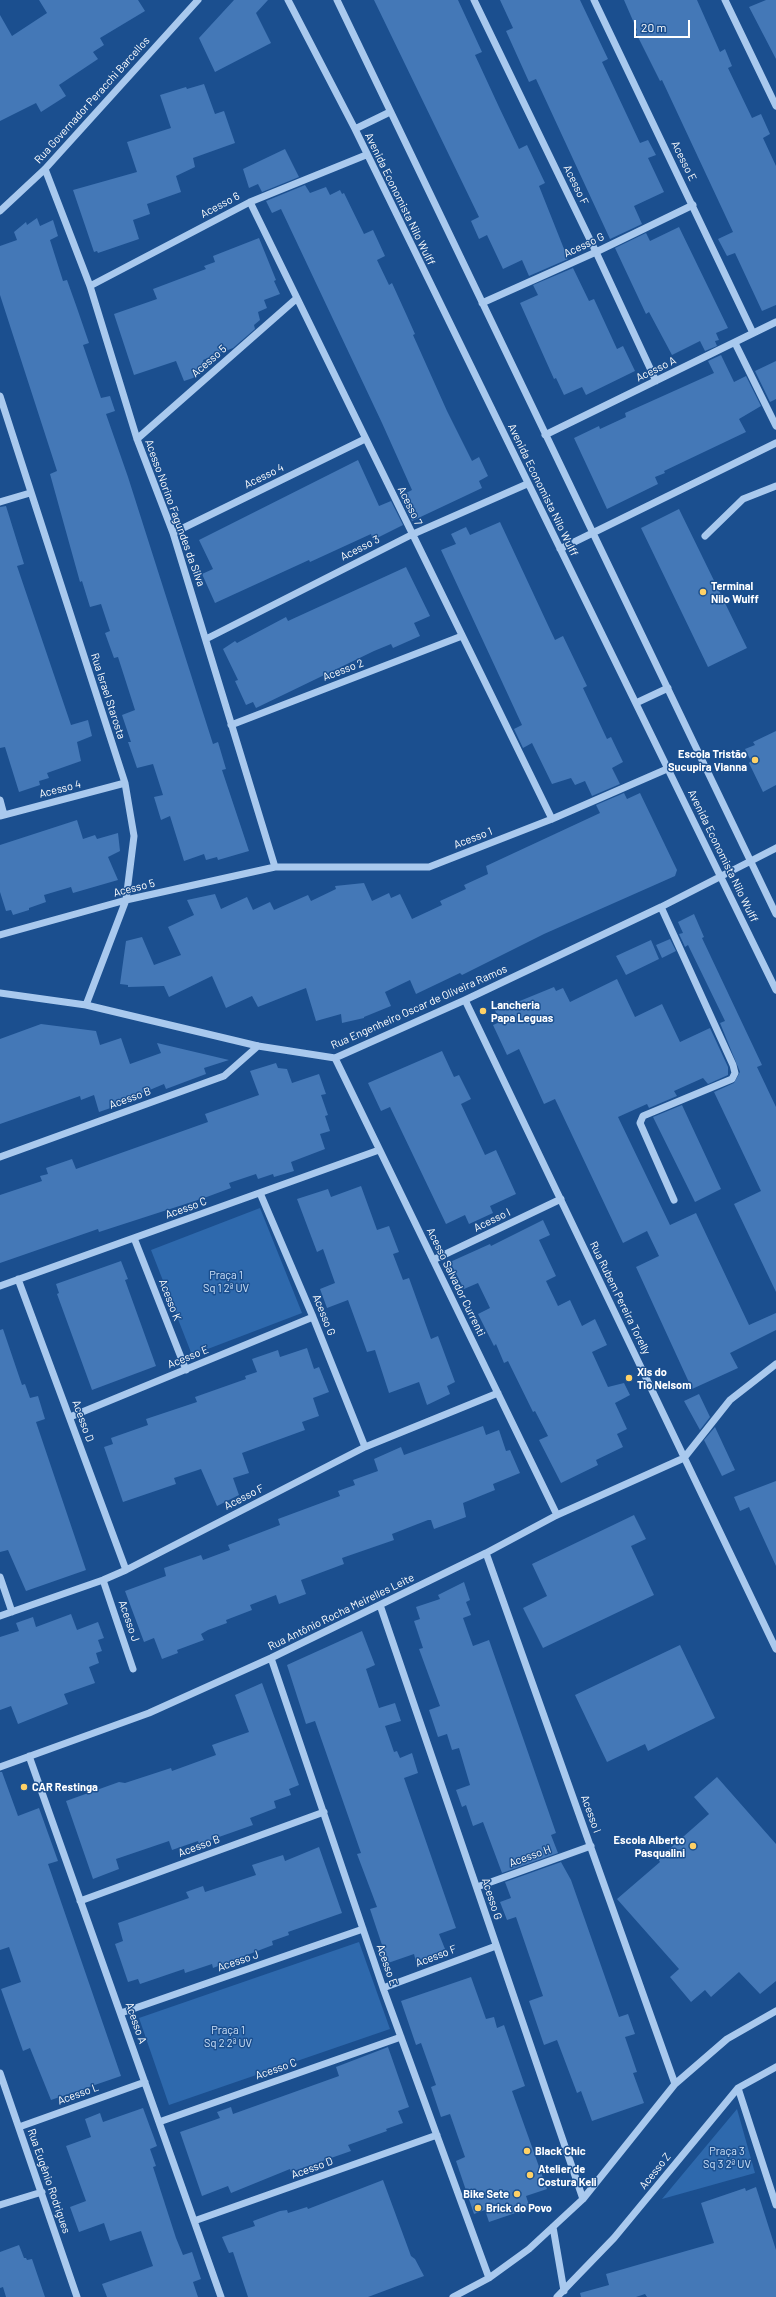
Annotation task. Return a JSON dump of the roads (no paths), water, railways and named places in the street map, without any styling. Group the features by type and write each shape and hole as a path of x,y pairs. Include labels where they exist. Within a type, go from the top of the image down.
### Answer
{"street":[{"name":"Rua Governador Peracchi Barcellos","path":"0,211 45,170 198,0"},
{"name":"Avenida Economista Nilo Wulff","path":"288,0 355,129 366,155 776,990"},
{"name":"Avenida Economista Nilo Wulff","path":"337,0 776,914"},
{"name":"Acesso F","path":"474,0 596,252 656,381"},
{"name":"Acesso E","path":"594,0 753,333"},
{"path":"725,0 776,106"},
{"path":"355,129 390,112"},
{"name":"Acesso 6","path":"90,286 250,202 366,155"},
{"name":"Acesso Norino Fagundes da Silva","path":"45,170 90,286 137,439 173,533 275,867"},
{"name":"Acesso 7","path":"250,202 411,535 552,819"},
{"name":"Acesso G","path":"482,303 596,252 693,205"},
{"name":"Acesso 5","path":"137,439 296,299"},
{"name":"Acesso A","path":"545,435 776,322"},
{"path":"735,343 776,426"},
{"name":"Rua Israel Starosta","path":"0,396 125,784 134,836 126,900 86,1005"},
{"name":"Acesso 4","path":"173,533 365,439"},
{"path":"560,549 776,443"},
{"name":"Acesso 3","path":"206,639 411,535 527,484"},
{"path":"705,536 743,499 776,486"},
{"path":"0,502 30,493"},
{"name":"Acesso 2","path":"231,725 462,636"},
{"path":"636,703 668,688"},
{"name":"Acesso 1","path":"275,867 429,867 552,819 667,769"},
{"name":"Acesso 4","path":"2,815 125,784"},
{"path":"0,800 2,815"},
{"name":"Rua Engenheiro Oscar de Oliveira Ramos","path":"0,993 86,1005 258,1046 335,1058 466,1000 661,907 776,848"},
{"name":"Acesso 5","path":"0,935 126,900 275,867"},
{"path":"661,907 733,1065 735,1073 732,1079 643,1116 640,1123 674,1200"},
{"name":"Rua Rubem Pereira Torelly","path":"466,1000 776,1649"},
{"name":"Acesso B","path":"0,1158 224,1076 258,1046"},
{"name":"Acesso Salvador Currenti","path":"335,1058 557,1515"},
{"name":"Acesso C","path":"0,1286 379,1150"},
{"name":"Acesso G","path":"260,1193 313,1317 365,1447"},
{"name":"Acesso I","path":"433,1260 560,1199"},
{"name":"Acesso K","path":"134,1238 186,1370"},
{"name":"Acesso D","path":"18,1279 126,1570"},
{"name":"Acesso E","path":"70,1417 313,1317"},
{"path":"684,1458 730,1400 776,1364"},
{"name":"Acesso F","path":"0,1616 103,1580 126,1570 365,1447 498,1393"},
{"name":"Rua Antônio Rocha Meirelles Leite","path":"0,1767 149,1712 271,1658 486,1553 557,1515 684,1458"},
{"name":"Acesso I","path":"486,1553 675,2084"},
{"path":"0,1577 12,1612"},
{"name":"Acesso J","path":"103,1580 133,1668"},
{"name":"Acesso G","path":"380,1605 583,2200"},
{"name":"Acesso E","path":"271,1658 383,1988 489,2278"},
{"name":"Acesso A","path":"29,1756 221,2297"},
{"name":"Acesso B","path":"80,1901 324,1812"},
{"name":"Acesso H","path":"477,1887 591,1846"},
{"name":"Acesso J","path":"120,2013 363,1929"},
{"name":"Acesso F","path":"383,1988 496,1946"},
{"path":"453,2297 489,2278 529,2249 583,2200 675,2084 727,2039 776,2011"},
{"name":"Acesso C","path":"159,2122 401,2037"},
{"name":"Acesso Z","path":"558,2297 614,2238 738,2088 776,2067"},
{"name":"Rua Eugênio Rodrigues","path":"0,2073 1,2081 42,2192 77,2297"},
{"name":"Acesso L","path":"19,2127 145,2082"},
{"path":"738,2088 776,2205"},
{"name":"Acesso D","path":"194,2221 437,2135"},
{"path":"0,2205 42,2192"},
{"path":"553,2227 564,2291"}],"place":[{"name":"Terminal Nilo Wulff","path":"703,592"},
{"name":"Escola Tristão Sucupira Vianna","path":"755,760"},
{"name":"Lancheria Papa Leguas","path":"483,1011"},
{"name":"Xis do Tio Nelsom","path":"629,1378"},
{"name":"CAR Restinga","path":"24,1787"},
{"name":"Escola Alberto Pasqualini","path":"693,1846"},
{"name":"Black Chic","path":"527,2151"},
{"name":"Atelier de Costura Keli","path":"530,2175"},
{"name":"Bike Sete","path":"517,2194"},
{"name":"Brick do Povo","path":"478,2208"}],"park label":[{"name":"Praça 1 Sq 1 2ª UV","path":"226,1281"},
{"name":"Praça 1 Sq 2 2ª UV","path":"228,2036"},
{"name":"Praça 3 Sq 3 2ª UV","path":"727,2157"}]}
